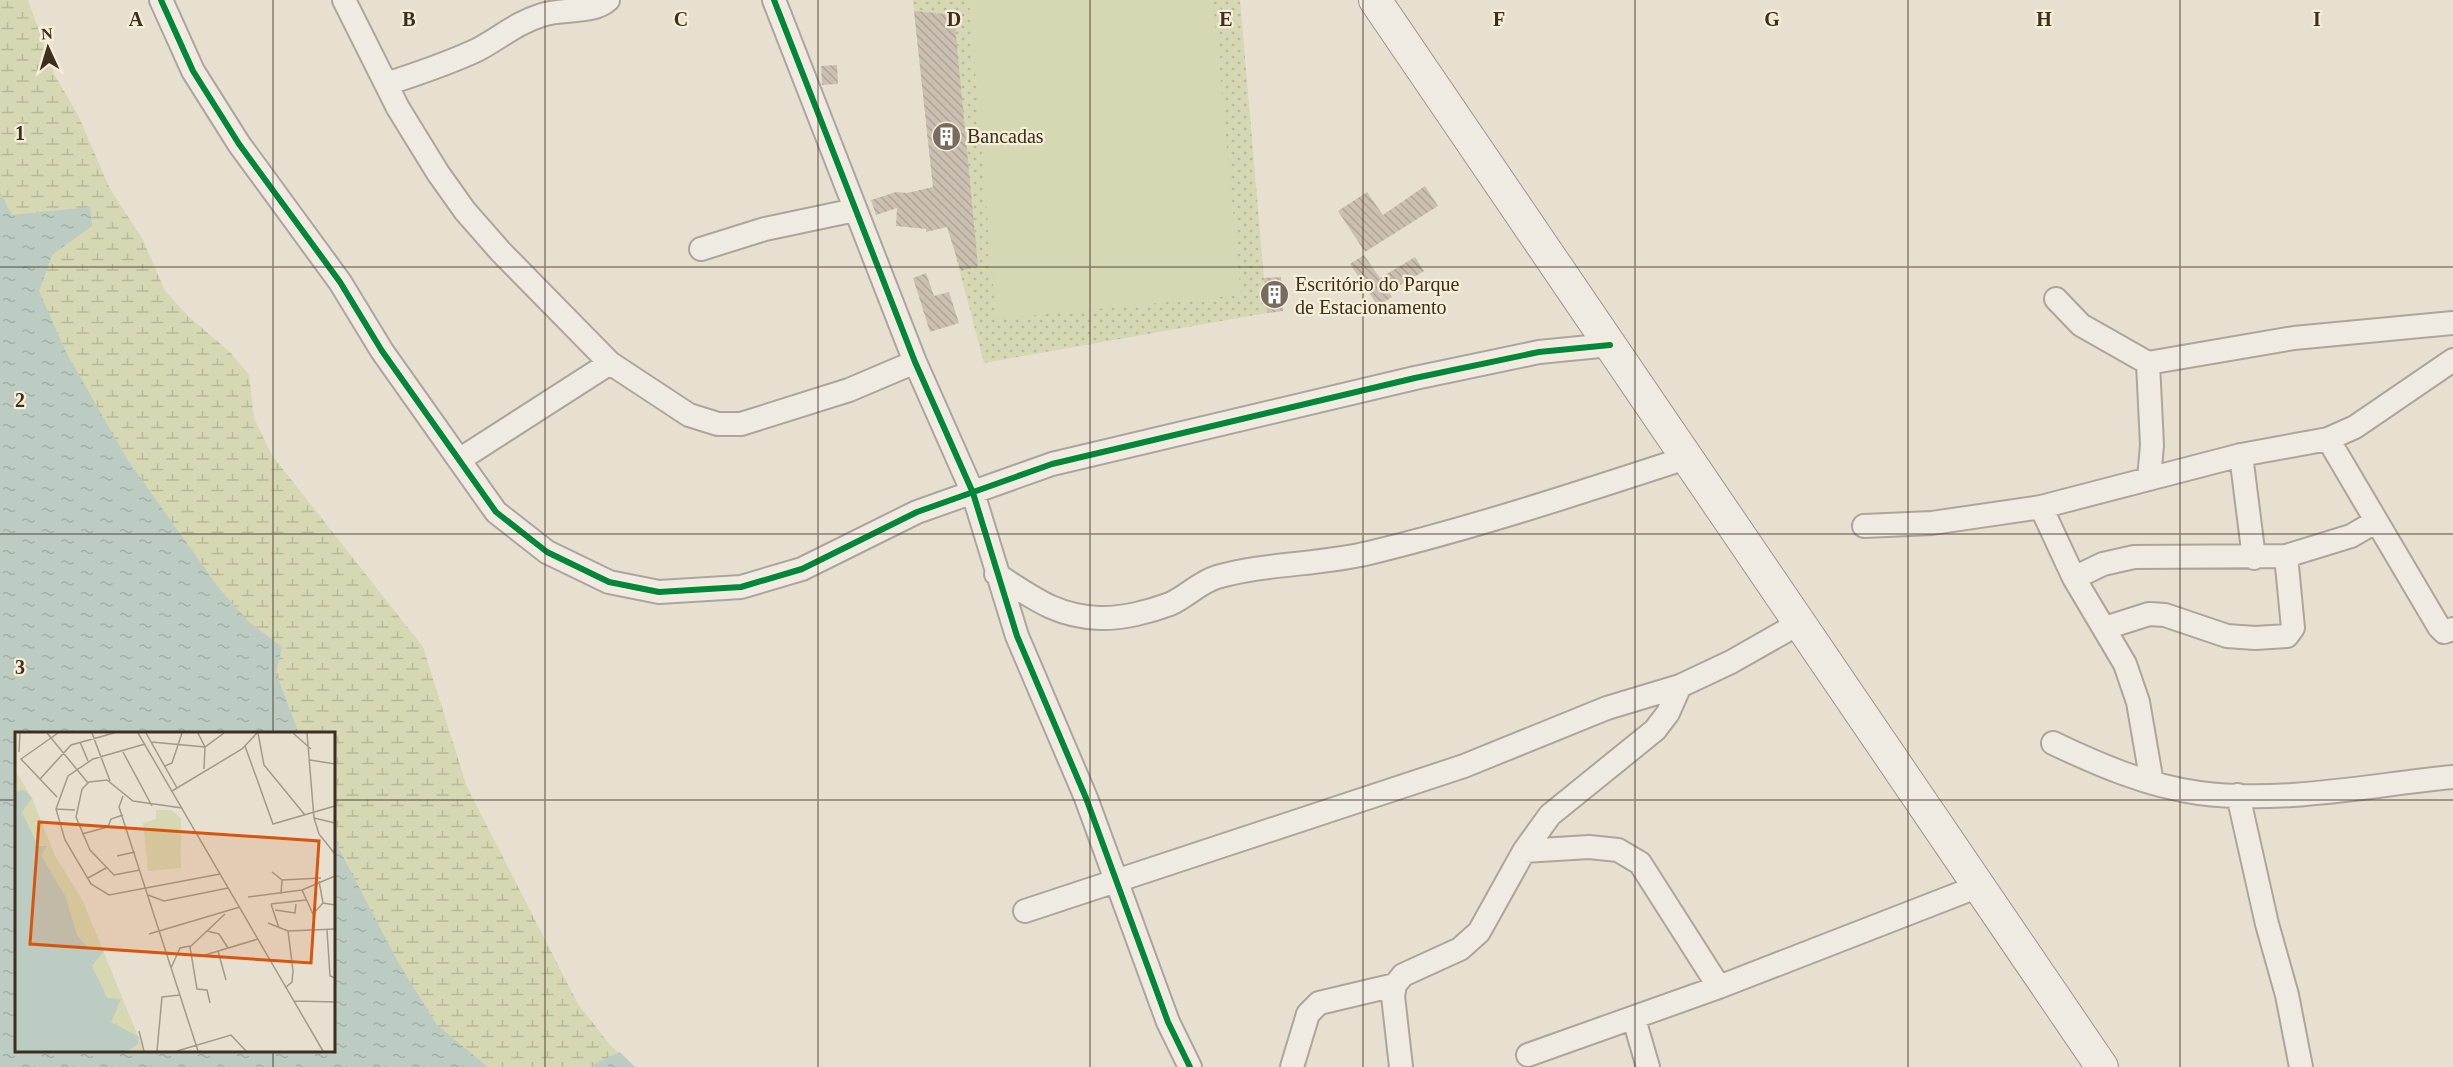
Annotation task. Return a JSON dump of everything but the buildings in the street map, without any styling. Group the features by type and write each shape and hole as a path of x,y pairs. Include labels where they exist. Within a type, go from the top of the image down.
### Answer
{"main road":[{"path":"1376,0 1798,624 2102,1067"}],"street":[{"path":"161,0 193,71 239,144 340,282 382,351 496,512 547,552 609,582 659,592 741,587 802,570 917,512 1052,464 1150,439 1539,352 1610,345"},
{"path":"344,0 386,84 438,173 465,211 501,252 610,363 689,415 718,424 741,424 790,411 849,390 915,362"},
{"path":"386,84 436,68 479,48 512,26 543,14 595,7 608,0"},
{"path":"774,0 915,362 973,493 996,574 1017,636 1086,798 1168,1022 1190,1067"},
{"path":"701,249 765,229 855,210"},
{"path":"2056,299 2081,325 2148,363 2283,340 2453,323"},
{"path":"1864,526 1932,523 2041,507 2241,455 2328,439 2355,427 2453,360"},
{"path":"459,460 610,363"},
{"path":"2148,363 2151,445 2149,479"},
{"path":"2328,439 2439,627 2444,632 2453,629"},
{"path":"2241,455 2253,558"},
{"path":"996,574 1065,615 1102,618 1141,613 1170,603 1214,578 1317,564 1369,553 1518,511 1686,458"},
{"path":"2041,507 2074,578 2125,664 2138,702 2152,783"},
{"path":"2074,578 2103,564 2134,557 2286,556 2351,536 2375,522"},
{"path":"2105,628 2149,614 2164,615 2227,636 2255,638 2287,636 2293,627 2286,556"},
{"path":"1025,911 1118,882 1203,851 1290,826 1464,766 1607,708 1680,687 1731,662 1798,624"},
{"path":"1401,1067 1393,996 1395,985 1403,975 1460,949 1479,932 1524,851 1550,815 1655,730 1668,713 1680,687"},
{"path":"2053,743 2152,783 2199,793 2284,795 2453,777"},
{"path":"2238,795 2267,924 2287,995 2301,1067"},
{"path":"1524,851 1589,847 1618,850 1640,863 1719,987"},
{"path":"1528,1055 1634,1019 1979,886"},
{"path":"1293,1067 1308,1014 1319,1003 1395,985"},
{"path":"1634,1019 1648,1067"}],"green space":[{"path":"0,0 28,0 54,74 78,115 110,189 143,240 165,291 188,316 231,353 249,375 254,418 271,454 423,647 467,787 578,1004 611,1046 635,1067 0,1067"},
{"path":"913,0 1240,0 1267,313 984,363 937,186 932,180"},
{"path":"969,0 1213,0 1241,295 996,319"}],"water":[{"path":"0,192 12,215 90,207 92,226 52,255 39,291 66,352 127,459 218,587 249,622 282,647 276,673 298,732 15,732 15,1052 334,1052 334,834 339,849 398,962 437,1025 488,1067 0,1067"},
{"path":"620,1052 635,1067 593,1067 594,1064"}],"cycle path":[{"path":"161,0 193,71 239,144 340,282 382,351 496,512 547,552 609,582 659,592 741,587 802,569 917,512 1052,464 1415,378 1539,352 1610,345"},
{"path":"774,0 915,362 973,493 1017,636 1086,798 1168,1022 1190,1067"}],"place":[{"name":"Bancadas","path":"946,136"},
{"name":"Escritório do Parque de Estacionamento","path":"1274,295"}]}
